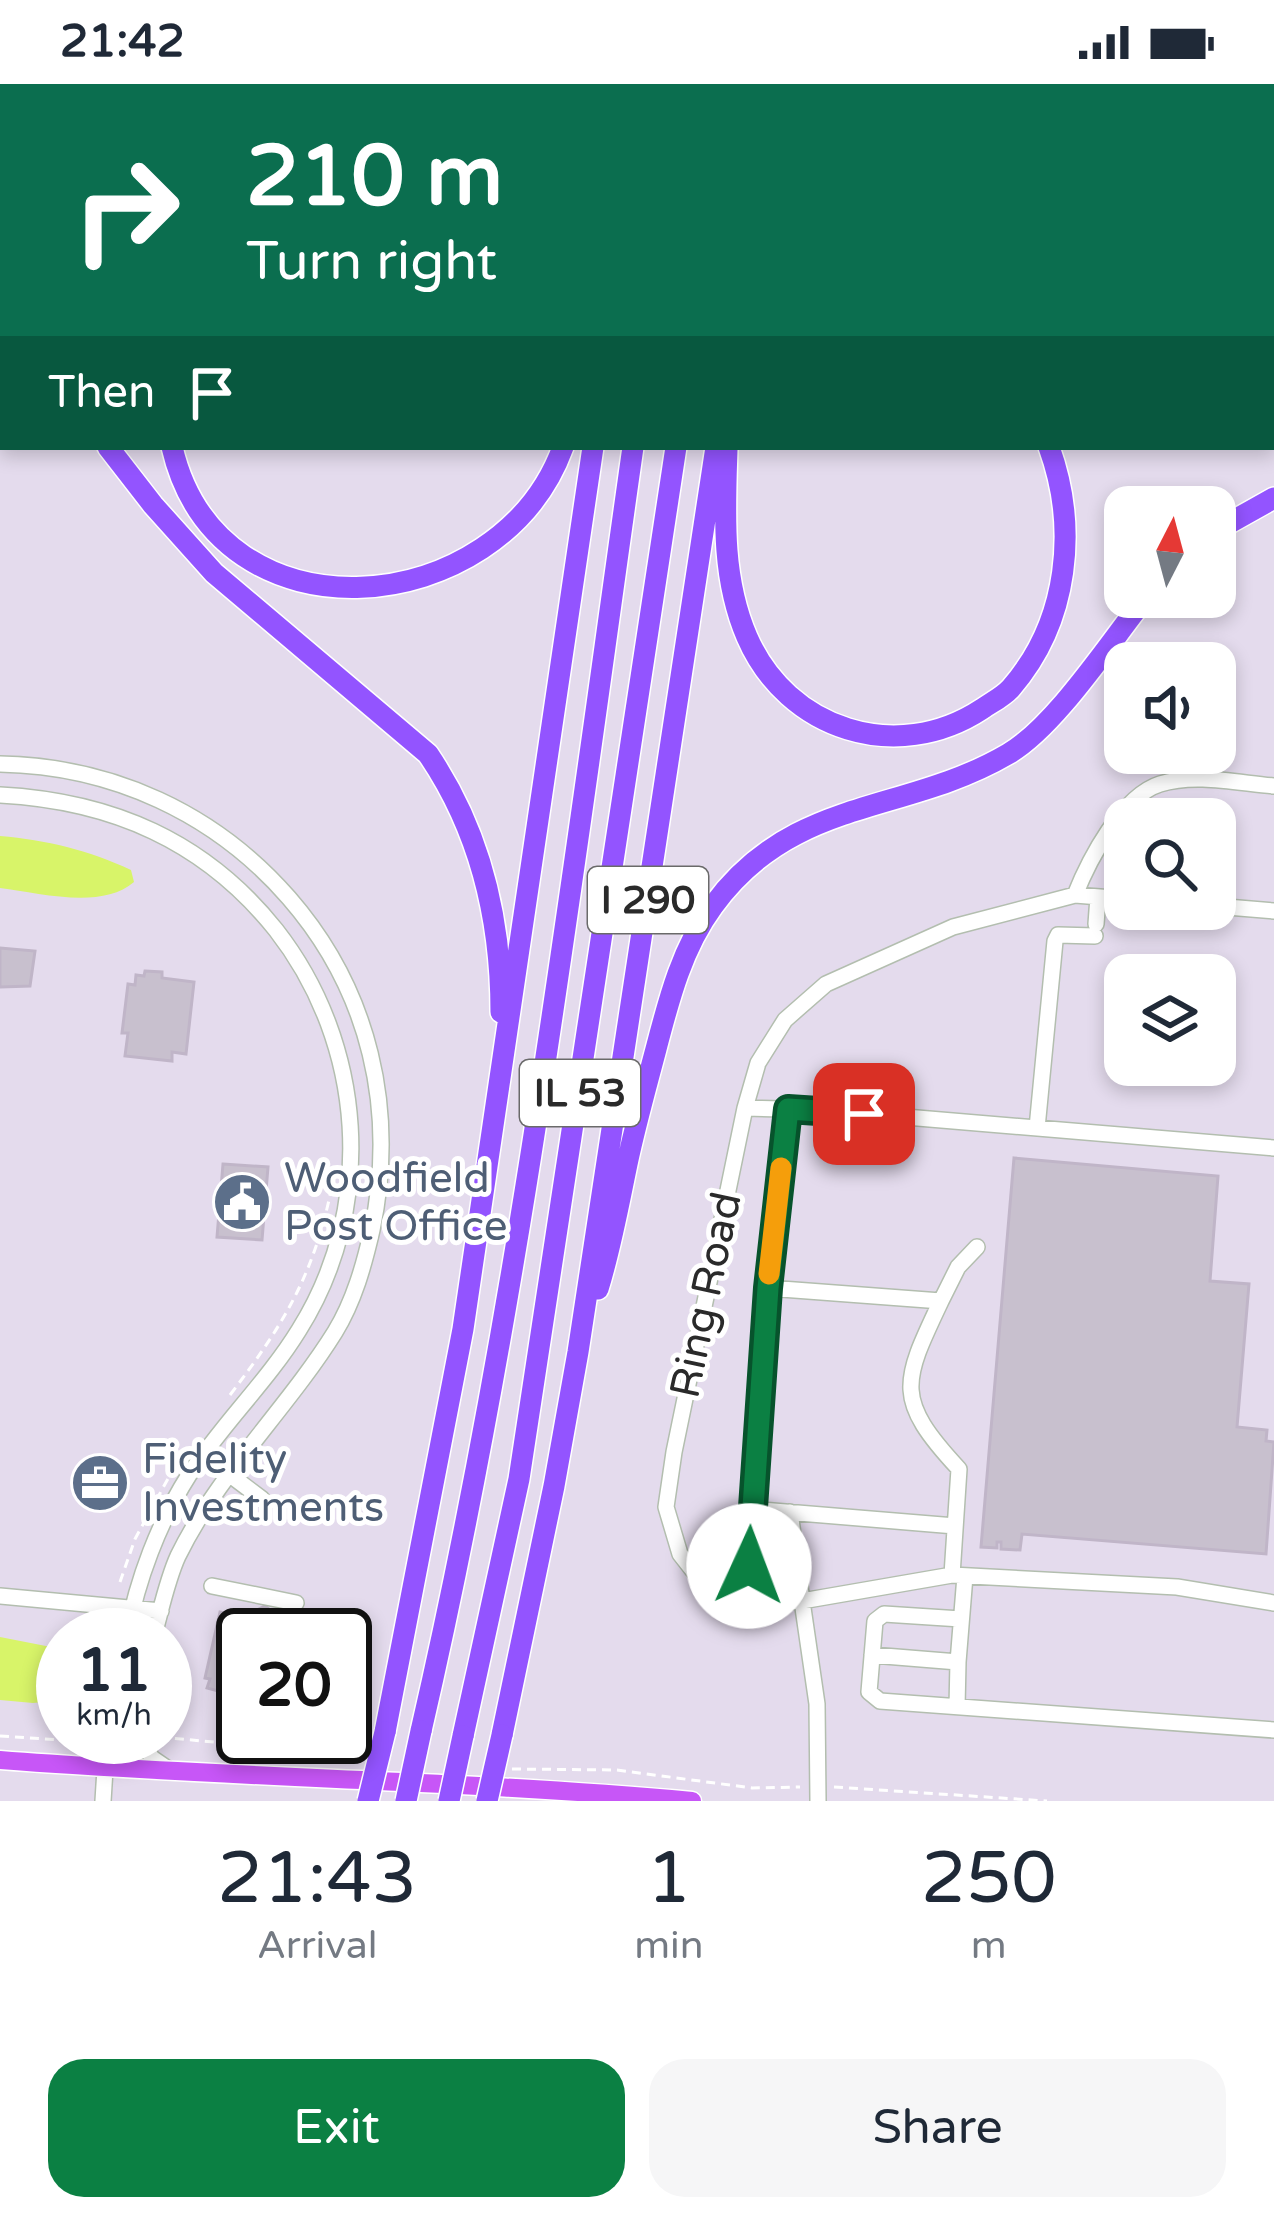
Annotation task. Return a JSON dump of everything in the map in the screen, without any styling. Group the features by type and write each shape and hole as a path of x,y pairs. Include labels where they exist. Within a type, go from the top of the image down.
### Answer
{"highway":[{"path":"111,450 214,573 395,724 428,754 451,788 475,838 501,951 501,1089"},
{"path":"173,450 184,486 206,523 232,547 273,574 310,586 346,589 397,584 477,553 541,489 560,450"},
{"name":"I 290","path":"368,1801 464,1329 593,450"},
{"name":"IL 53","path":"406,1801 480,1462 555,994 633,450"},
{"name":"IL 53","path":"449,1801 519,1479 676,450"},
{"name":"I 290","path":"488,1801 578,1352 716,450"},
{"path":"727,450 725,537 734,598 757,657 786,696 833,726 868,736 906,738 958,724 1009,692 1049,625 1062,580 1066,542 1064,502 1050,450"},
{"path":"1236,519 1274,498"},
{"path":"578,1352 613,1244 627,1161 667,1008 685,954 711,908 754,860 811,824 977,770 1013,752 1044,724 1129,618"}],"main road":[{"path":"0,1760 692,1801"}],"street":[{"path":"0,764 98,776 131,787 203,823 256,861 324,941 358,1011 377,1077 384,1146 362,1274 338,1328 230,1474 177,1558 161,1608"},
{"path":"1075,895 1092,852 1122,814 1156,785 1190,780 1274,786"},
{"path":"0,795 103,808 178,844 211,866 254,902 297,958 320,997 346,1079 351,1162 335,1250 302,1326 190,1474 157,1539 132,1608"},
{"name":"Ring Road","path":"802,1601 752,1603 709,1591 680,1554 666,1507 678,1429 758,1063 785,1020 826,984 953,927 1075,895 1104,897"},
{"path":"1037,1128 1054,941 1058,934 1095,930 1098,897"},
{"path":"1236,908 1274,911"},
{"path":"745,1108 1274,1148"},
{"path":"749,1566 768,1288 788,1109"},
{"path":"957,1708 962,1619 955,1526 959,1469 927,1435 915,1411 910,1382 913,1360 941,1301 958,1267 977,1247"},
{"path":"768,1288 941,1301"},
{"path":"205,1456 262,1498"},
{"path":"751,1509 955,1526"},
{"path":"790,1512 817,1704 818,1801"},
{"path":"802,1601 958,1575 1177,1587 1274,1603"},
{"path":"212,1586 296,1604"},
{"path":"0,1596 122,1608"},
{"path":"962,1619 884,1614 875,1621 869,1692 880,1701 1274,1730"},
{"path":"872,1655 958,1662"},
{"path":"104,1801 106,1764"},
{"path":"161,1764 173,1772"}],"path":[{"path":"221,1406 287,1316 324,1226 334,1173"},
{"path":"120,1582 135,1538 176,1467"},
{"path":"0,1736 36,1738"},
{"path":"842,1787 1047,1801"}],"shaded area":[{"path":"0,836 51,843 99,857 131,870 134,882 121,891 88,898 0,888"},
{"path":"0,1637 36,1644 36,1703 0,1700"}],"building":[{"path":"0,948 35,951 30,986 0,987"},
{"path":"145,971 194,982 186,1054 172,1052 172,1061 125,1056 128,1033 122,1033 128,984 135,985 136,975 144,976"},
{"path":"1014,1158 1218,1176 1210,1281 1249,1284 1237,1427 1267,1430 1266,1441 1274,1442 1266,1554 1022,1534 1020,1550 1001,1549 1001,1542 997,1548 981,1547"},
{"name":"Woodfield Post Office","path":"223,1164 268,1167 262,1240 217,1237"},
{"path":"216,1630 216,1690 207,1688 210,1679 205,1678"}],"slow traffic":[{"path":"769,1274 781,1168"}],"place":[{"name":"Woodfield Post Office","path":"242,1202"},
{"name":"Fidelity Investments","path":"100,1483"}],"route":[{"path":"749,1566 768,1288 788,1109 864,1114"}]}
